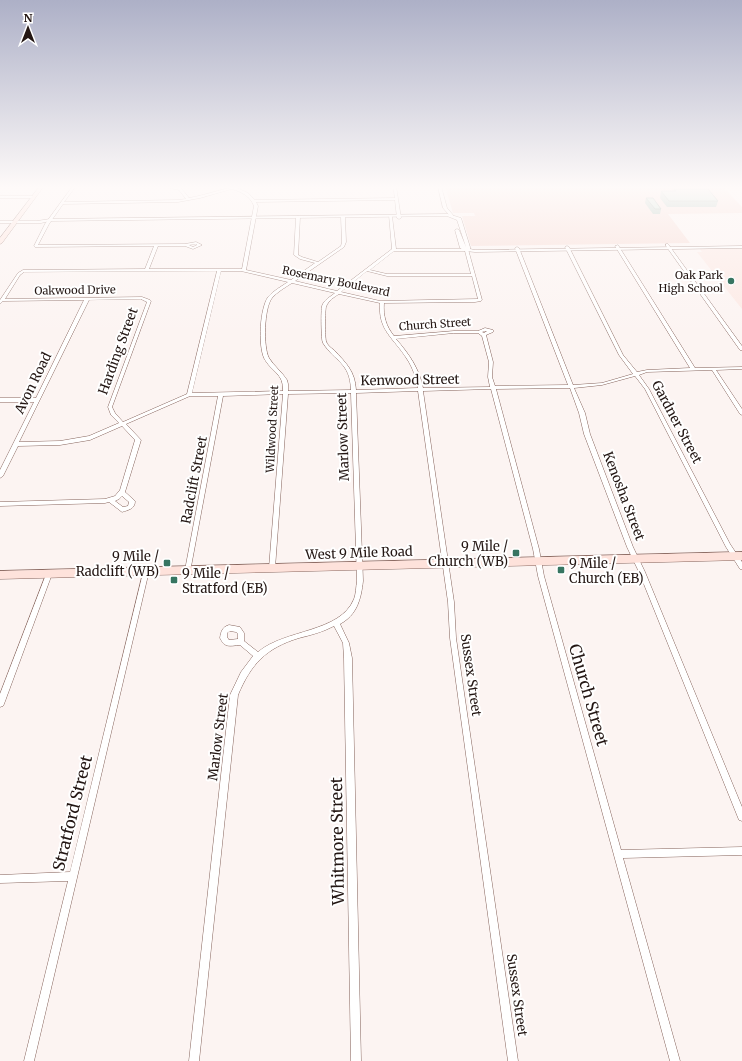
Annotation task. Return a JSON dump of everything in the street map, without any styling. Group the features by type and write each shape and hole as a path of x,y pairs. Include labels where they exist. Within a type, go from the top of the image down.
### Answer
{"main road":[{"name":"West 9 Mile Road","path":"0,575 739,556"}],"street":[{"path":"41,236 36,245 37,247 185,245"},
{"path":"244,270 250,236"},
{"path":"297,236 296,255 300,258 318,263"},
{"name":"Wildwood Street","path":"272,568 286,384 285,379 270,364 266,356 262,338 268,300 343,245 343,236"},
{"path":"393,236 393,250 742,246"},
{"name":"Church Street","path":"461,236 462,247 467,250 480,301"},
{"path":"147,270 156,246"},
{"path":"618,247 693,369"},
{"path":"668,247 742,349"},
{"name":"Gardner Street","path":"567,248 621,355 647,388 728,545 739,556 742,567"},
{"name":"Kenosha Street","path":"517,249 582,413 587,434 630,547 636,558 742,817"},
{"name":"Marlow Street","path":"194,1061 234,695 244,672 258,656 268,648 288,638 336,623 349,614 357,603 360,588 354,392 349,370 324,341 325,304 338,292 393,250"},
{"name":"Rosemary Boulevard","path":"1,302 22,272 147,270 244,270 382,302 480,301"},
{"path":"189,395 219,270"},
{"path":"366,270 387,275 474,275"},
{"name":"Oakwood Drive","path":"1,302 87,299 148,299"},
{"name":"Avon Road","path":"0,476 87,299"},
{"name":"Harding Street","path":"122,493 138,442 137,438 111,411 111,404 148,299"},
{"name":"Sussex Street","path":"382,302 384,325 392,338 411,360 418,376 451,602 453,638 513,1061"},
{"name":"Church Street","path":"392,338 450,332 479,332 485,329 491,331 484,335"},
{"name":"Church Street","path":"479,332 484,335 491,362 490,372 494,389 539,561 541,576 675,1061"},
{"name":"Kenwood Street","path":"16,444 77,441 98,435 189,395 571,387 599,385 635,373 652,370 742,368"},
{"path":"713,369 742,413"},
{"name":"Radclift Street","path":"188,570 221,394"},
{"path":"0,400 37,400"},
{"path":"0,504 110,500 122,493 132,501 132,504 130,508 122,510 110,500"},
{"name":"Stratford Street","path":"29,1061 72,876 146,572"},
{"path":"0,704 49,574"},
{"name":"Whitmore Street","path":"336,623 346,643 348,658 356,1061"},
{"path":"241,642 258,656"},
{"path":"618,854 742,851"},
{"path":"0,879 72,876"}],"shaded area":[{"path":"468,236 684,236 690,243 471,246"},
{"name":"Oak Park High School","path":"700,249 742,249 742,309 697,252 702,252"}],"place":[{"name":"Oak Park High School","path":"731,281"},
{"name":"9 Mile / Church (WB)","path":"516,553"},
{"name":"9 Mile / Radclift (WB)","path":"167,563"},
{"name":"9 Mile / Church (EB)","path":"561,570"},
{"name":"9 Mile / Stratford (EB)","path":"174,580"}]}
